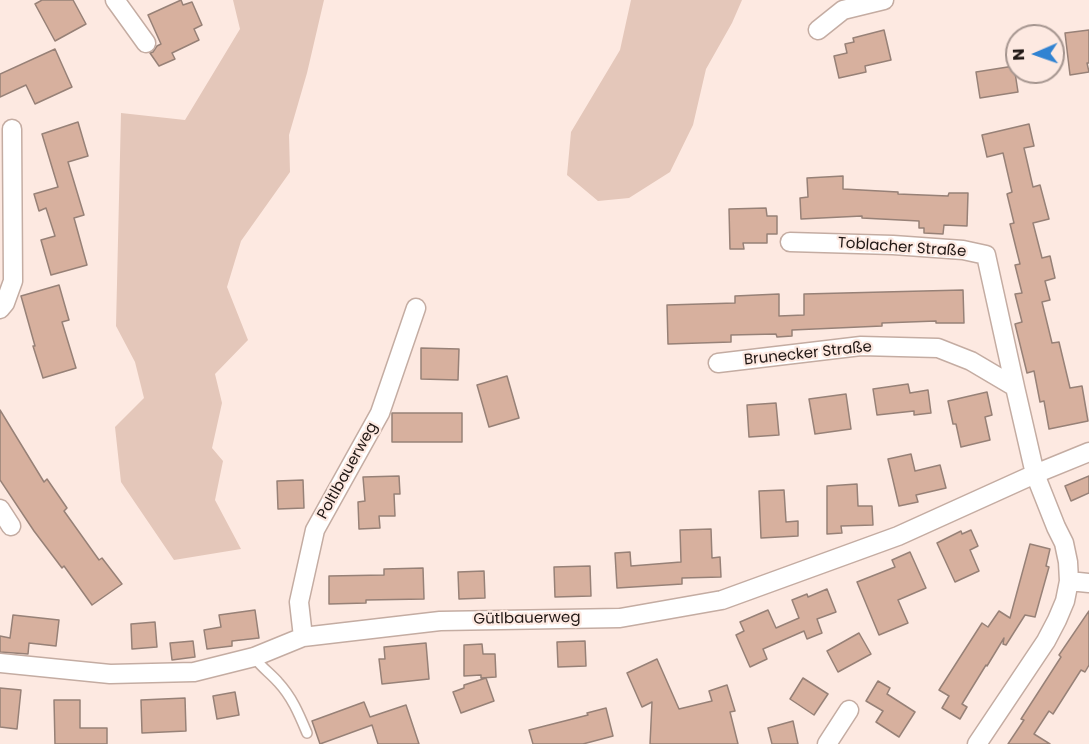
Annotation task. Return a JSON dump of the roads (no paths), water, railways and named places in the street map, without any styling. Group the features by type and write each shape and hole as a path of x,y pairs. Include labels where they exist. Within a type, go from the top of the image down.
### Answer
{"street":[{"path":"115,0 146,43"},
{"path":"818,30 843,10 884,0"},
{"path":"0,309 5,303 13,281 12,129"},
{"name":"Toblacher Straße","path":"790,242 894,245 963,250 986,255 1015,387"},
{"name":"Poltlbauerweg","path":"303,637 299,602 315,530 380,413 416,308"},
{"name":"Brunecker Straße","path":"718,363 861,346 938,348 971,361 1015,387"},
{"path":"977,744 1058,620 1069,581 1064,543 1035,474 1015,387"},
{"name":"Gütlbauerweg","path":"0,663 110,674 194,672 254,657 303,637 440,621 620,618 722,600 898,536 1089,452"},
{"path":"0,509 11,526"},
{"path":"1069,581 1089,583"},
{"path":"827,744 849,710"}],"lane":[{"path":"254,657 261,667 280,683 294,702 307,733"}]}
